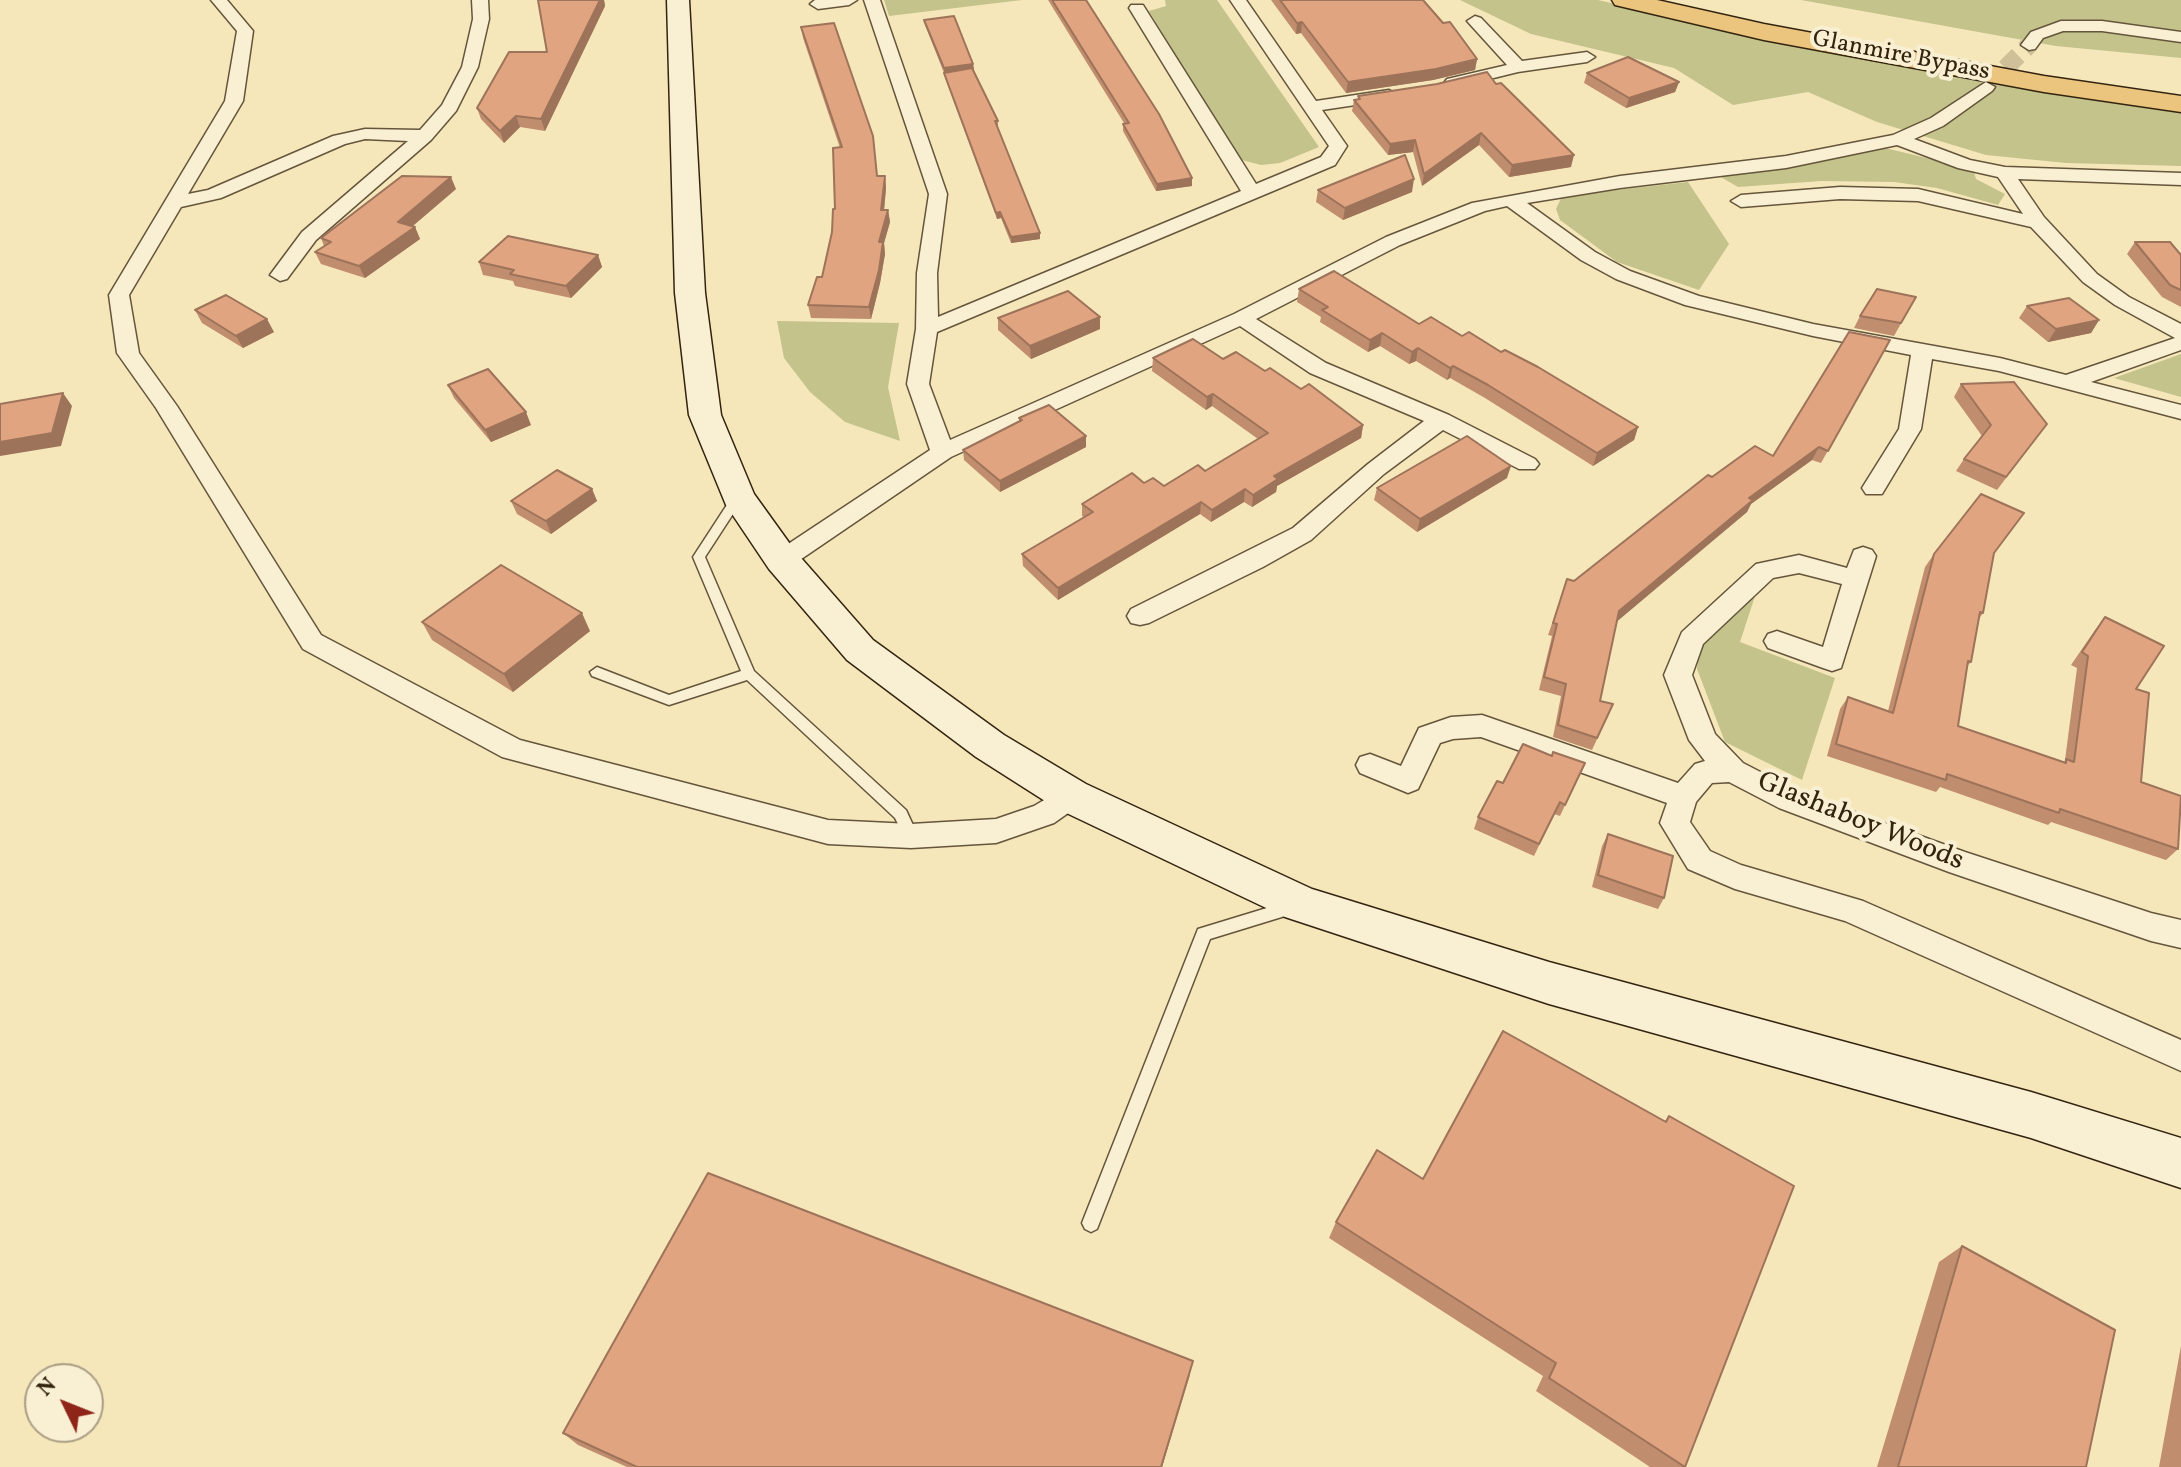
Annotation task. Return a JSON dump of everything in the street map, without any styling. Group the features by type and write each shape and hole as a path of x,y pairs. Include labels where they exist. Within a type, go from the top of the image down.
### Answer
{"highway":[{"name":"Glanmire Bypass","path":"1624,0 1764,32 2013,79 2181,104"},
{"name":"Glanmire Bypass","path":"1725,0 1952,45 2181,79"}],"main road":[{"path":"678,0 690,293 705,415 738,497 782,560 860,650 990,746 1071,796 1301,904 1549,983 2031,1115 2181,1163"}],"street":[{"path":"219,0 245,31 234,101 119,295 128,353 166,406 312,642 512,749 828,832 911,836 996,831 1044,815 1071,796"},
{"path":"280,275 309,236 425,136 450,107 470,67 481,19 480,0"},
{"path":"818,4 849,0"},
{"path":"872,0 938,194 927,273 927,329 918,384 943,452"},
{"path":"927,329 1328,161 1338,146 1238,0"},
{"path":"1137,8 1252,193"},
{"path":"1475,21 1518,67"},
{"path":"2029,45 2037,35 2061,26 2102,26 2181,37"},
{"path":"1434,88 1518,67 1587,57"},
{"path":"782,560 943,452 1241,318 1393,241 1479,207 1620,182 1786,162 1898,139 1937,122 1986,87"},
{"path":"1310,107 1403,92"},
{"path":"173,203 214,194 339,140 365,134 425,136"},
{"path":"1898,139 1951,159 2005,173 2181,179"},
{"path":"2005,173 2037,221 2090,278 2122,301 2181,333"},
{"path":"1741,201 1840,193 1918,195 2019,220 2037,221"},
{"path":"1510,200 1588,256 1656,289 1692,301 1922,353 2000,365 2181,412"},
{"path":"1241,318 1318,368 1441,420 1527,464"},
{"path":"2068,382 2181,343"},
{"path":"1874,488 1910,429 1922,353"},
{"path":"1140,616 1254,561 1302,534 1376,469 1441,420"},
{"name":"Glashaboy Woods","path":"1777,641 1832,661 1860,568 1799,564 1765,570 1691,639 1678,675 1703,740 1733,771 1789,800 1960,863 2151,927 2181,934"},
{"path":"1370,765 1408,781 1429,736 1451,728 1482,726 1683,797"},
{"path":"1733,771 1705,772 1683,797 1675,823 1699,860 1735,876 1852,910 2181,1056"}],"lane":[{"path":"738,497 699,557 749,674 901,814 911,836"},
{"path":"597,672 669,700 749,674"},
{"path":"1091,1223 1204,934 1301,904"}],"green space":[{"path":"884,0 1022,0 889,16"},
{"path":"1165,0 1217,0 1319,147 1280,163 1261,165 1238,159 1149,11 1166,6"},
{"path":"1460,0 1598,0 1828,53 2181,113 2181,166 2066,163 1986,155 1877,122 1808,92 1733,105 1674,68 1531,34"},
{"path":"1801,0 2181,0 2181,58 2056,46"},
{"path":"1885,148 1973,169 1976,179 2005,194 1998,205 1937,188 1894,182 1821,181 1738,187 1719,176"},
{"path":"1688,182 1729,244 1699,290 1617,262 1560,220 1556,209 1562,196"},
{"path":"777,321 899,323 888,387 900,441 845,422 810,392 784,358"},
{"path":"2181,354 2181,397 2114,378"},
{"path":"1755,596 1740,642 1835,678 1802,780 1725,742 1697,669 1699,647 1720,621"}],"building":[{"path":"538,0 600,0 541,119 516,116 500,131 477,108 509,52 547,52"},
{"path":"1052,0 1086,0 1159,114 1192,178 1157,184 1123,124 1129,123"},
{"path":"1280,0 1423,0 1443,23 1450,22 1477,59 1436,69 1348,82 1302,22 1297,23"},
{"path":"954,16 973,64 944,68 924,20"},
{"path":"834,23 873,136 877,176 885,176 881,210 888,210 879,242 883,242 879,270 869,307 808,305 817,277 822,277 832,232 835,209 833,148 842,147 801,27"},
{"path":"1628,57 1679,82 1629,98 1587,73"},
{"path":"972,68 998,121 995,121 1040,233 1011,237 1000,212 996,213 944,73"},
{"path":"1487,72 1496,84 1501,83 1574,155 1512,165 1481,133 1424,174 1415,140 1390,144 1354,100 1360,99 1358,96 1437,84"},
{"path":"1405,155 1414,179 1345,208 1318,190"},
{"path":"402,176 451,177 398,222 415,227 359,266 315,252 331,242 321,238"},
{"path":"508,236 598,255 566,286 510,274 514,270 479,262"},
{"path":"2135,242 2170,242 2181,255 2181,290 2170,285"},
{"path":"1334,271 1419,324 1431,317 1462,336 1469,332 1501,352 1505,350 1538,367 1638,427 1597,453 1488,385 1453,366 1450,368 1418,348 1412,352 1382,333 1370,340 1322,310 1328,307 1299,289"},
{"path":"1877,289 1916,297 1901,323 1860,316"},
{"path":"1068,291 1100,317 1030,346 998,318"},
{"path":"226,295 267,319 236,336 195,310"},
{"path":"2069,298 2099,320 2056,329 2027,306"},
{"path":"1849,332 1890,340 1828,451 1819,447 1749,498 1753,500 1619,611 1600,701 1613,704 1597,738 1558,725 1566,684 1544,677 1557,624 1553,623 1567,579 1574,581 1708,475 1712,477 1755,446 1773,456"},
{"path":"1193,339 1223,359 1236,352 1265,371 1270,368 1301,389 1309,384 1363,425 1274,476 1278,479 1253,495 1245,489 1212,510 1201,502 1058,588 1022,554 1093,512 1082,504 1132,473 1144,483 1153,478 1164,486 1198,465 1205,471 1268,433 1213,394 1207,397 1153,358"},
{"path":"488,369 526,412 485,430 448,385"},
{"path":"2014,382 2047,424 2006,477 1964,459 1991,425 1961,384"},
{"path":"63,393 52,433 0,442 0,404"},
{"path":"1049,405 1086,436 1000,481 963,450 1022,420 1019,418"},
{"path":"1467,436 1511,466 1420,519 1377,488"},
{"path":"557,470 592,489 546,521 511,501"},
{"path":"1981,494 2024,513 1994,553 1983,613 1980,612 1971,662 1968,661 1958,726 2066,763 2066,759 2074,762 2088,656 2082,652 2105,617 2164,646 2136,689 2149,693 2141,782 2181,796 2178,849 2060,809 2059,813 1947,774 1946,780 1836,744 1848,697 1893,713 1934,554"},
{"path":"501,565 582,613 504,674 422,622"},
{"path":"1523,744 1552,756 1553,752 1585,763 1565,805 1560,802 1539,844 1478,817 1497,781 1503,783"},
{"path":"1608,834 1673,856 1664,898 1598,875"},
{"path":"1503,1031 1666,1122 1669,1116 1794,1186 1685,1467 1549,1378 1556,1363 1336,1222 1377,1150 1423,1179"},
{"path":"708,1173 1193,1361 1161,1467 637,1467 563,1433"},
{"path":"1962,1246 2115,1330 2086,1467 1898,1467"}],"tunnel":[{"path":"1986,87 2029,45"}]}
